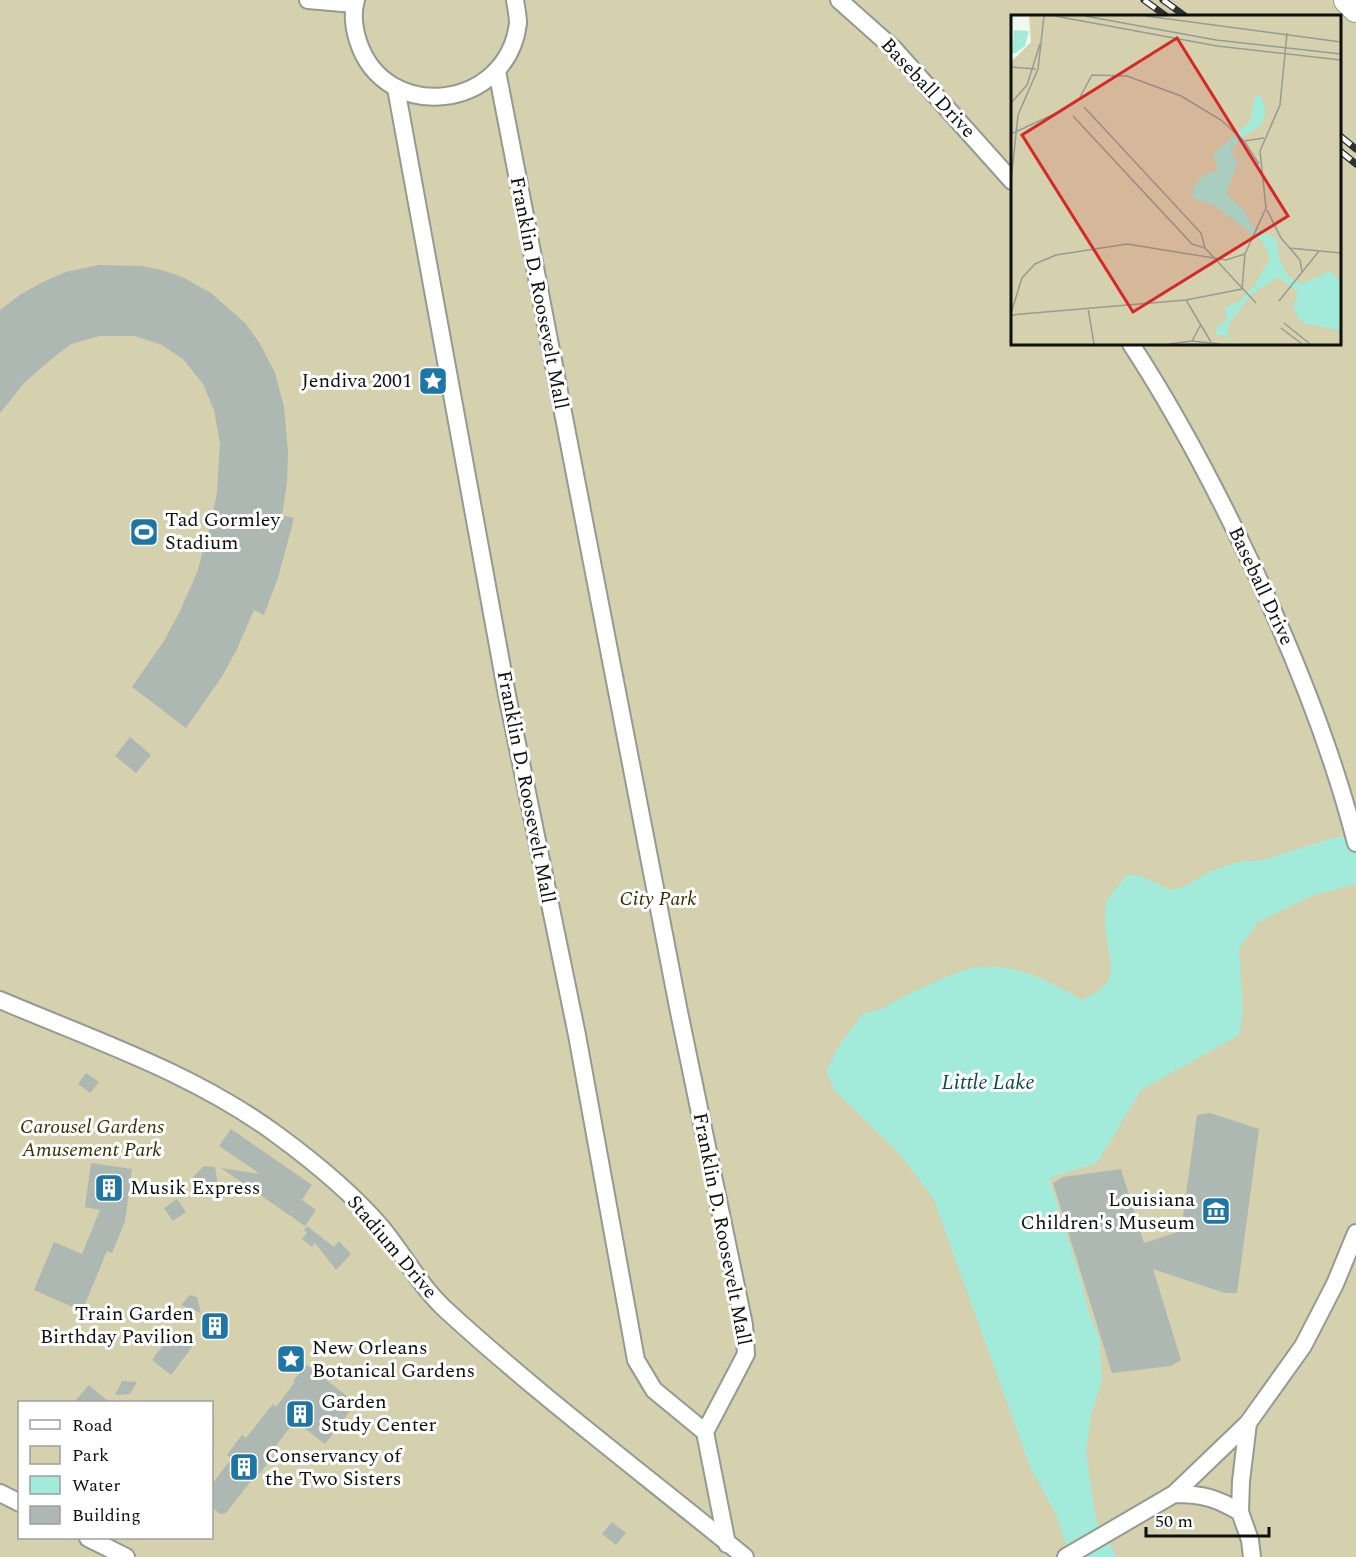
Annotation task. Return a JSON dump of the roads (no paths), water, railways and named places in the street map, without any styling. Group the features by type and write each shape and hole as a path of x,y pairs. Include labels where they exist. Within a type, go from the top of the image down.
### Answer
{"highway":[{"path":"1347,0 1356,9"}],"street":[{"path":"308,0 355,2 354,28 362,52 376,72 396,88 422,97 449,97 476,88 497,71 512,48 518,22 515,0"},
{"name":"Baseball Drive","path":"839,0 894,49 1011,180"},
{"name":"Franklin D. Roosevelt Mall","path":"396,88 507,695 579,1047 636,1360 654,1390 705,1432 746,1354 744,1325 680,1012 497,71"},
{"name":"Baseball Drive","path":"1132,345 1156,382 1217,492 1259,580 1309,692 1345,800 1356,843"},
{"name":"Stadium Drive","path":"0,1000 168,1071 210,1092 275,1133 344,1191 380,1226 418,1280 444,1308 728,1550 745,1557"},
{"path":"1066,1557 1174,1494 1248,1423 1303,1346 1335,1284 1356,1233"},
{"path":"1248,1423 1240,1512 1250,1540 1252,1557"},
{"path":"705,1432 728,1550"},
{"path":"0,1493 18,1502"},
{"path":"1174,1494 1196,1494 1216,1498 1240,1512"},
{"path":"90,1539 126,1557"}],"water":[{"name":"Little Lake","path":"1356,835 1356,884 1314,895 1258,922 1239,949 1243,1008 1239,1035 1141,1090 1097,1163 1049,1178 1089,1313 1099,1337 1102,1381 1091,1415 1086,1452 1096,1520 1117,1557 1070,1557 1056,1514 1031,1469 934,1200 900,1154 835,1091 826,1071 838,1047 863,1013 881,1008 968,969 997,967 1012,969 1056,985 1081,1000 1094,994 1108,981 1110,974 1106,901 1127,875 1140,876 1171,890 1183,887 1211,871 1238,862 1263,860 1333,838"}],"railway":[{"path":"1144,0 1165,15"},
{"path":"1163,0 1184,15"},
{"path":"1341,137 1356,149"},
{"path":"1341,152 1356,164"}],"place":[{"name":"Jendiva 2001","path":"433,381"},
{"name":"Tad Gormley Stadium","path":"144,532"},
{"name":"Musik Express","path":"109,1188"},
{"name":"Louisiana Children's Museum","path":"1216,1211"},
{"name":"Train Garden Birthday Pavilion","path":"215,1326"},
{"name":"New Orleans Botanical Gardens","path":"291,1359"},
{"name":"Garden Study Center","path":"300,1414"},
{"name":"Conservancy of the Two Sisters","path":"244,1467"}],"park label":[{"name":"City Park","path":"658,899"},
{"name":"Carousel Gardens Amusement Park","path":"92,1138"}]}
